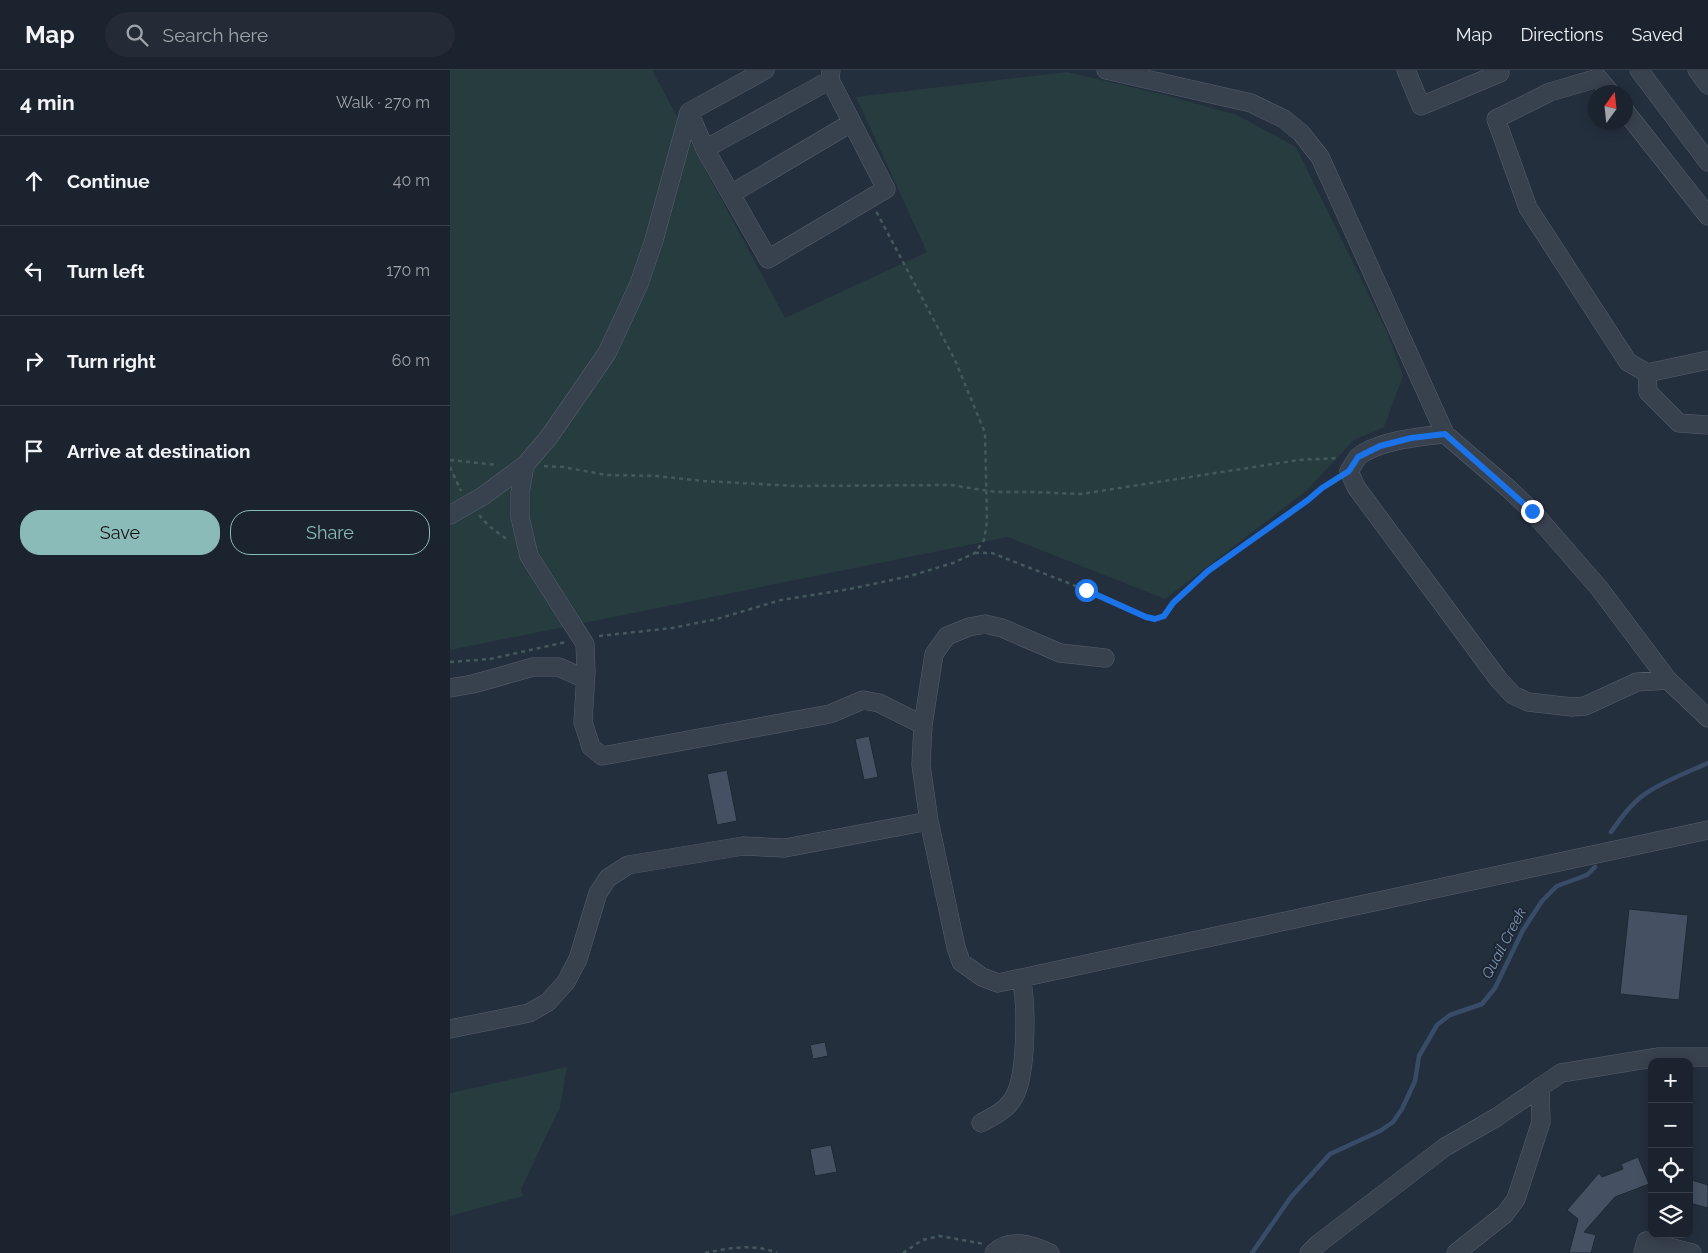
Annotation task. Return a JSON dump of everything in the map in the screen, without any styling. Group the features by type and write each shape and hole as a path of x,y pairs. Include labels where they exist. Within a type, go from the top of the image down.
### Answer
{"street":[{"path":"450,515 483,496 525,465 549,437 607,353 639,284 654,240 689,112 765,70"},
{"path":"1106,70 1251,103 1284,119 1301,133 1320,157 1445,434 1532,511 1598,588 1668,680 1708,718"},
{"path":"1406,70 1421,106 1500,73 1498,70"},
{"path":"1639,70 1708,162"},
{"path":"1697,70 1708,85"},
{"path":"689,112 705,149 768,258 886,189 851,123 830,75 705,149"},
{"path":"1604,85 1598,78 1550,92 1496,119 1528,208 1628,362 1647,373 1708,360"},
{"path":"1633,121 1708,216"},
{"path":"731,194 851,123"},
{"path":"1647,373 1648,392 1678,423 1708,424"},
{"path":"1445,434 1411,438 1380,446 1354,464 1356,487 1499,680 1514,695 1528,702 1572,707 1586,706 1637,682 1668,680"},
{"path":"525,465 520,494 520,517 529,556 585,644 583,722 591,747 602,756 830,714 863,700 879,703 923,725"},
{"path":"1105,658 1060,653 1002,628 985,624 969,627 947,636 934,654 923,725 921,765 929,821 956,947 961,962 982,977 998,984 1708,830"},
{"path":"450,688 473,684 533,667 559,667 585,679"},
{"path":"450,1029 529,1013 548,1002 566,982 578,959 598,893 608,878 628,865 743,846 784,848 929,821"},
{"path":"981,1123 1000,1113 1014,1097 1020,1081 1023,1061 1024,992 1021,978"},
{"path":"1309,1253 1318,1244 1445,1147 1497,1117 1561,1073 1659,1057 1708,1057"},
{"path":"1456,1253 1505,1214 1516,1200 1541,1122 1540,1087"},
{"path":"997,1250 1014,1243 1033,1246 1050,1253"},
{"path":"1645,1247 1692,1253"}],"path":[{"path":"870,199 955,360 985,433 986,521 984,540 975,553"},
{"path":"450,460 500,465"},
{"path":"525,465 563,467 606,475 656,476 786,486 951,486 986,491 1081,494 1300,460 1354,464"},
{"path":"450,662 490,659 581,638 672,628 717,619 781,600 850,589 910,576 953,563 975,553 992,553 1155,619 1164,616 1173,603 1208,571 1308,500 1354,464"},
{"path":"450,468 469,504 489,526 510,542"},
{"path":"902,1253 922,1240 940,1236 997,1250"},
{"path":"705,1253 744,1246 767,1249 777,1253"}],"green space":[{"path":"450,70 652,70 785,318 927,252 856,97 1067,72 1165,95 1237,115 1296,147 1387,332 1403,376 1384,427 1354,440 1306,491 1165,599 1008,537 450,650"},
{"path":"567,1067 560,1107 521,1189 523,1196 450,1216 450,1093"}],"building":[{"path":"869,736 878,777 864,780 855,739"},
{"path":"727,770 737,821 717,825 707,774"},
{"path":"1629,909 1688,915 1679,1000 1620,994"},
{"path":"825,1042 828,1056 813,1059 810,1045"},
{"path":"831,1145 837,1172 815,1176 810,1149"},
{"path":"1638,1157 1648,1184 1615,1197 1584,1232 1596,1235 1591,1253 1569,1253 1578,1219 1567,1210 1599,1173 1602,1177 1623,1169 1621,1164"},
{"path":"1693,1180 1708,1185 1708,1208 1693,1204"}],"waterway":[{"name":"Quail Creek","path":"1611,832 1637,800 1670,780 1708,763"},
{"name":"Quail Creek","path":"1252,1253 1291,1197 1330,1154 1380,1131 1393,1122 1402,1109 1415,1081 1419,1056 1437,1025 1450,1015 1482,1004 1495,988 1523,930 1542,901 1557,886 1587,875 1595,867"}],"route":[{"path":"1086,590 1146,617 1155,619 1164,616 1173,603 1208,571 1322,488 1349,471 1358,457 1380,446 1411,438 1445,434 1532,511"}]}
